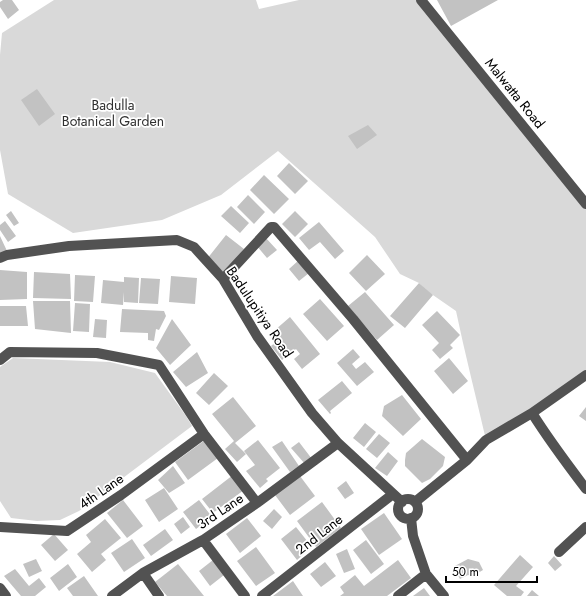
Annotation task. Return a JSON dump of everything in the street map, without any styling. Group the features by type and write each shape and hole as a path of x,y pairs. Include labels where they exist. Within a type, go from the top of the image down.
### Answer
{"street":[{"name":"Malwatta Road","path":"421,0 586,204"},
{"path":"223,280 271,227 274,227 353,319 467,460"},
{"name":"Badulupitiya Road","path":"0,258 7,255 69,246 177,240 194,247 223,280 257,336 312,413 338,443 402,502"},
{"path":"0,360 10,352 97,352 159,365 204,434 257,503"},
{"path":"415,502 467,460 486,440 532,413 586,375"},
{"path":"532,413 559,454 586,489"},
{"name":"4th Lane","path":"0,527 67,531 120,495 204,434"},
{"name":"3rd Lane","path":"112,596 143,573 203,540 257,503 338,443"},
{"name":"2nd Lane","path":"262,596 393,494"},
{"path":"407,500 412,500 415,502 418,511 416,514 411,518 405,518 400,514 398,507 402,502 407,500"},
{"path":"411,518 414,536 426,574 444,596"},
{"path":"559,552 586,527"},
{"path":"203,540 245,596"},
{"path":"143,573 159,596"},
{"path":"398,596 426,574"},
{"path":"0,588 6,596"}],"green space":[{"name":"Badulla Botanical Garden","path":"54,0 256,0 259,9 299,0 421,0 586,204 586,375 486,440 456,311 430,293 419,283 400,274 375,237 278,151 221,195 162,220 73,233 8,194 0,150 0,55 2,33"},
{"path":"13,358 110,362 155,373 192,426 79,511 60,520 37,521 11,518 0,501 0,367"}],"building":[{"path":"3,0 12,0 19,10 8,19 0,7 0,2"},
{"path":"437,0 498,0 451,26"},
{"path":"37,89 55,114 39,126 21,100"},
{"path":"368,125 377,135 357,149 348,136"},
{"path":"289,163 308,181 295,194 277,176"},
{"path":"264,175 289,199 274,214 250,190"},
{"path":"248,195 265,212 254,224 237,207"},
{"path":"231,206 249,223 240,233 221,216"},
{"path":"11,211 19,223 14,226 6,215"},
{"path":"295,211 308,224 295,237 282,224"},
{"path":"5,221 16,236 8,242 0,230 0,225"},
{"path":"319,222 344,251 335,259 320,242 309,250 299,238"},
{"path":"226,235 244,249 225,273 207,259"},
{"path":"0,236 7,251 0,255"},
{"path":"265,237 277,250 267,258 256,245"},
{"path":"367,255 385,274 366,291 349,273"},
{"path":"299,260 309,273 299,281 289,269"},
{"path":"0,270 27,272 27,299 0,300"},
{"path":"34,272 70,274 71,299 33,298"},
{"path":"75,275 95,276 93,302 74,301"},
{"path":"171,276 197,278 195,304 169,302"},
{"path":"124,277 139,278 138,303 124,302 124,292 123,305 101,303 103,280 124,282"},
{"path":"141,278 160,279 158,304 139,303"},
{"path":"419,283 433,295 405,328 390,316"},
{"path":"365,292 394,325 377,340 348,306"},
{"path":"320,299 344,326 327,341 303,314"},
{"path":"33,301 70,301 71,333 35,329"},
{"path":"75,303 90,304 89,332 73,331"},
{"path":"0,306 26,306 28,326 0,326"},
{"path":"122,309 164,311 166,316 159,330 156,329 154,341 148,340 148,333 120,332"},
{"path":"437,311 460,335 450,345 453,348 440,359 432,350 439,343 422,325"},
{"path":"290,317 320,354 302,369 294,359 300,354 296,349 282,360 271,346 281,338 275,330"},
{"path":"95,319 107,320 106,338 93,337"},
{"path":"172,319 191,345 170,365 156,348"},
{"path":"353,349 360,357 352,364 356,369 365,362 374,372 357,386 337,363"},
{"path":"197,352 208,373 186,387 173,372"},
{"path":"449,358 468,381 453,394 434,371"},
{"path":"214,373 228,386 209,405 196,393"},
{"path":"342,381 352,393 330,411 330,414 318,400"},
{"path":"402,395 421,419 403,436 382,416 384,406"},
{"path":"233,397 256,426 235,443 246,454 237,462 225,449 234,441 212,414"},
{"path":"586,407 586,421 579,416"},
{"path":"365,423 376,432 364,447 353,438"},
{"path":"379,434 390,443 377,458 366,449"},
{"path":"422,439 445,457 443,466 430,479 422,483 405,466 405,460 406,453"},
{"path":"205,440 218,458 188,480 175,462"},
{"path":"258,440 280,468 266,479 268,481 260,488 246,471 255,465 244,451"},
{"path":"282,441 299,466 290,472 272,447"},
{"path":"299,442 312,459 305,464 291,448"},
{"path":"388,452 398,461 387,476 375,468"},
{"path":"173,466 185,483 169,493 158,480"},
{"path":"233,475 244,490 213,513 202,499"},
{"path":"300,476 315,496 290,515 275,495"},
{"path":"346,481 354,493 345,499 337,488"},
{"path":"164,488 178,509 159,522 145,500"},
{"path":"123,500 143,526 127,538 107,513"},
{"path":"199,500 212,517 196,529 183,512"},
{"path":"322,502 341,528 316,547 297,521"},
{"path":"274,509 282,517 272,529 263,521"},
{"path":"384,513 402,539 379,555 361,529"},
{"path":"183,517 190,527 181,534 174,524"},
{"path":"247,518 261,536 240,553 226,534"},
{"path":"105,519 121,538 101,554 106,560 92,572 77,554 91,542 86,535"},
{"path":"296,527 312,547 297,560 281,539"},
{"path":"165,529 173,540 151,556 143,545"},
{"path":"54,534 68,550 55,561 41,545"},
{"path":"132,539 145,558 124,572 111,553"},
{"path":"366,540 384,564 371,574 353,550"},
{"path":"256,547 275,573 256,586 237,561"},
{"path":"347,549 355,569 344,573 336,554"},
{"path":"520,555 533,567 516,586 524,592 521,596 507,596 494,585"},
{"path":"554,556 562,565 555,571 548,563"},
{"path":"36,559 42,571 29,577 23,564"},
{"path":"468,559 479,562 483,570 473,576 468,575 460,579 453,567"},
{"path":"213,560 224,575 210,586 199,571"},
{"path":"398,560 411,578 387,596 340,596 344,593 340,587 355,575 364,586"},
{"path":"325,562 336,576 321,587 310,574"},
{"path":"68,564 77,577 59,591 50,578"},
{"path":"178,564 204,596 167,596 155,582"},
{"path":"15,569 29,586 39,578 46,587 35,596 21,596 4,576"},
{"path":"84,576 98,596 73,596 67,588"},
{"path":"293,581 303,596 273,596"},
{"path":"424,588 430,596 413,596"},
{"path":"532,590 539,596 527,596"}]}
